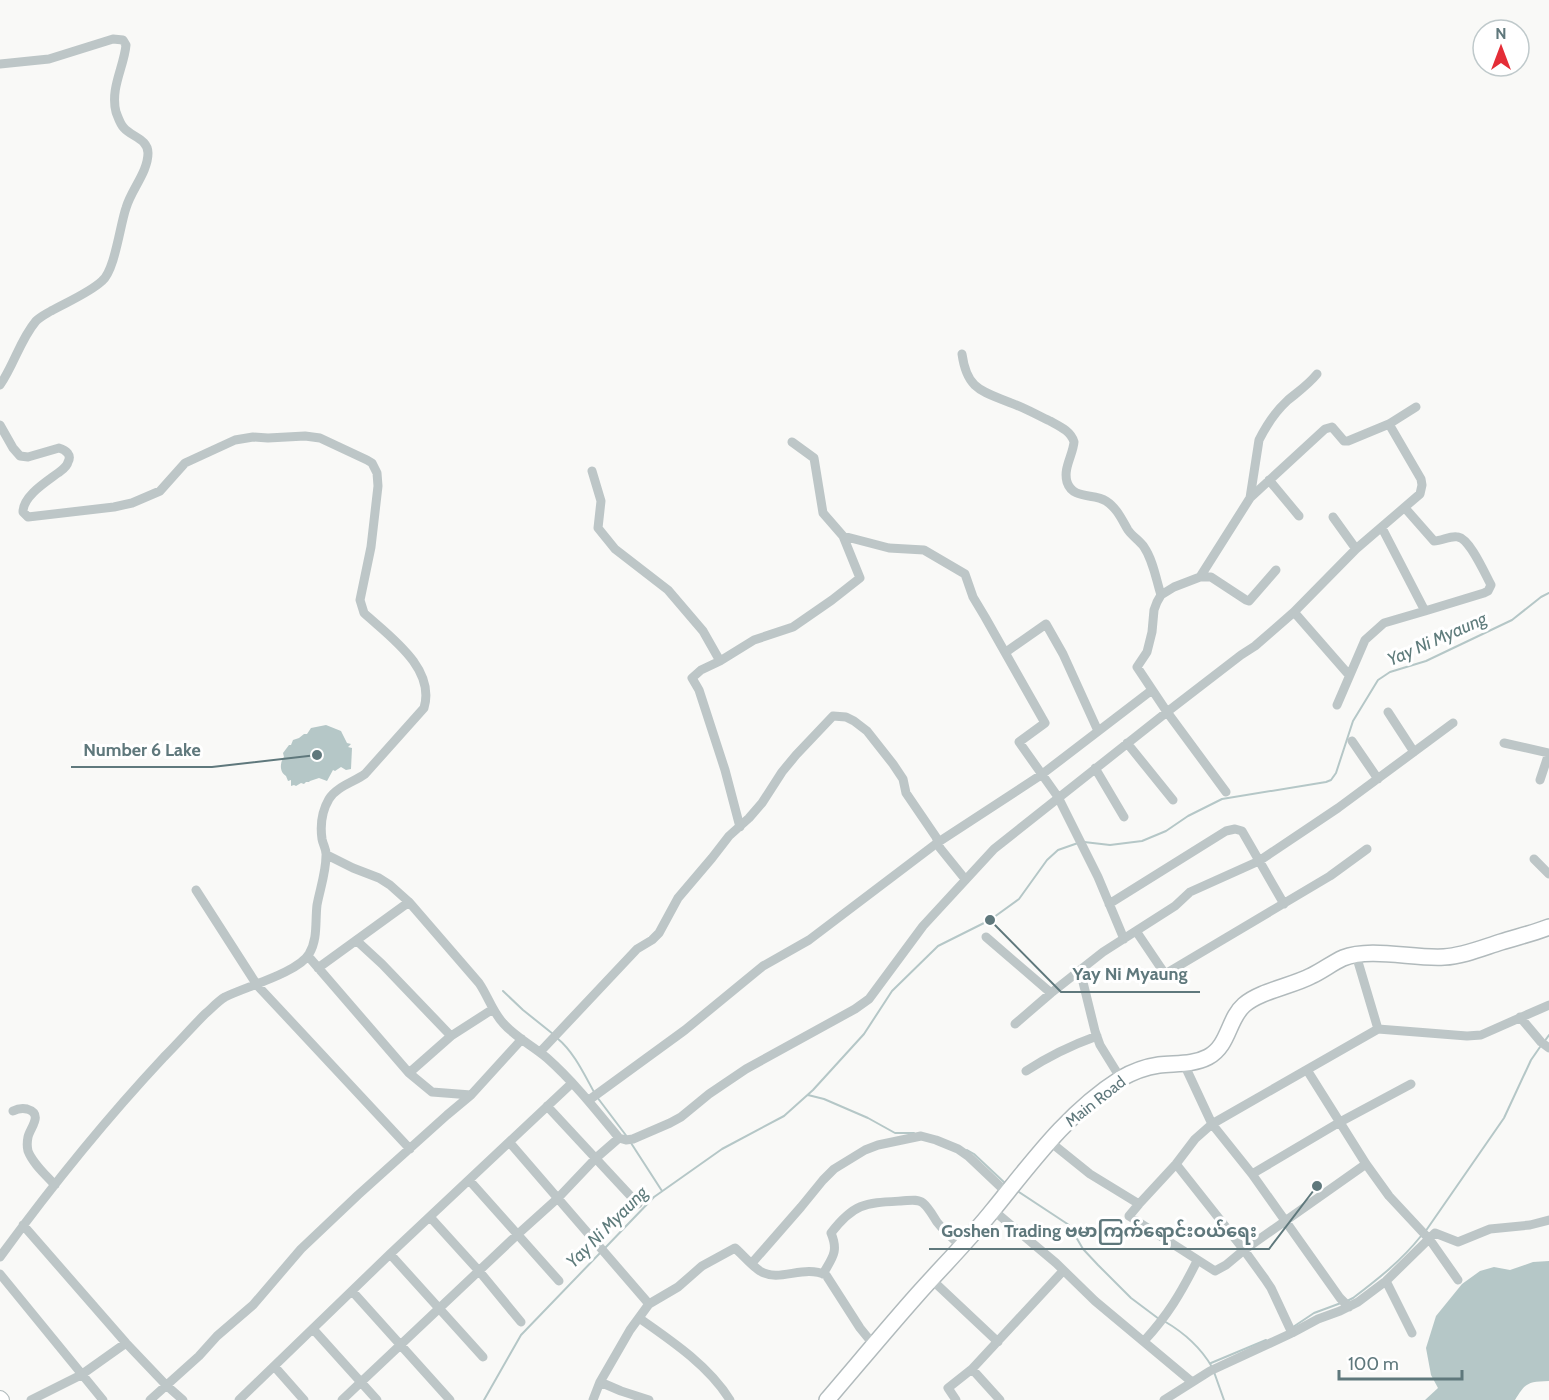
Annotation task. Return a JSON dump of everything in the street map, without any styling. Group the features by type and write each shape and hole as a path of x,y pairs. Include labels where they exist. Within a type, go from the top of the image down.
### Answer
{"main road":[{"name":"Main Road","path":"827,1400 873,1344 993,1210 1049,1141 1096,1097 1121,1079 1145,1068 1184,1064 1209,1056 1219,1049 1237,1014 1252,999 1311,976 1335,962 1365,954 1446,957 1549,927"}],"street":[{"path":"0,64 49,59 113,39 123,40 126,45 115,93 116,112 125,129 147,146 148,156 144,170 126,207 106,277 95,286 37,319 23,340 0,385"},
{"path":"962,354 966,375 980,390 1058,425 1070,434 1074,442 1066,474 1067,482 1079,495 1100,498 1112,506 1131,534 1148,553 1161,595"},
{"path":"1250,498 1259,440 1286,402 1308,385 1317,374"},
{"path":"1200,577 1250,498 1325,429 1332,427 1344,441 1348,441 1389,424 1416,407"},
{"path":"0,424 20,456 28,457 59,448 66,451 68,455 69,462 66,466 24,504 23,512 28,517 132,503 160,491 185,463 244,438 306,436 320,438 367,460 376,467 378,486 371,547 361,592 361,607 364,613 405,650 420,670 426,686 427,698 424,708 365,774 336,790 323,811 322,839 327,855 317,907 314,944 308,956 290,969 257,985 224,997 204,1015 127,1098 23,1225 0,1257"},
{"path":"327,855 385,882 409,902 479,982 504,1024 540,1052 572,1083 589,1100 619,1138 633,1139 681,1117 709,1094 746,1069 870,999 923,926 994,849 1127,743 1255,646 1294,612 1356,549 1420,494 1421,479 1389,424"},
{"path":"740,827 725,770 699,690 692,678 701,670 720,662 754,640 793,627 860,578 843,536 823,513 814,458 792,442"},
{"path":"592,471 602,501 598,528 615,549 668,590 703,631 720,662"},
{"path":"1269,480 1299,516"},
{"path":"1337,705 1365,640 1384,623 1484,593 1491,585 1463,539 1453,537 1434,541 1405,508"},
{"path":"1333,518 1356,549"},
{"path":"1382,528 1425,610"},
{"path":"843,536 889,548 924,550 965,574 973,597 1045,723 1018,742 1058,797 1082,844 1124,939"},
{"path":"1226,792 1137,667 1147,652 1154,610 1161,595 1174,587 1200,577 1216,579 1249,601 1276,570"},
{"path":"1294,612 1349,675"},
{"path":"1006,652 1046,624 1063,654 1098,731"},
{"path":"589,1100 685,1030 763,966 808,940 938,843 1041,775 1152,690"},
{"path":"1388,711 1414,752"},
{"path":"540,1052 637,949 659,933 678,898 729,836 762,803 796,754 833,716 854,721 867,731 894,764 903,779 906,794 936,837 940,848 965,879"},
{"path":"1015,1024 1080,970 1175,906 1190,892 1259,861 1338,808 1453,723"},
{"path":"1352,741 1378,779"},
{"path":"1127,743 1173,800"},
{"path":"1504,743 1549,753 1540,780"},
{"path":"1095,768 1124,817"},
{"path":"1109,904 1226,831 1235,829 1242,831 1284,904"},
{"path":"1136,931 1165,974 1330,876 1367,849"},
{"path":"1534,860 1549,874"},
{"path":"196,890 257,985 410,1149"},
{"path":"318,968 409,902"},
{"path":"986,937 1052,993"},
{"path":"357,941 451,1036"},
{"path":"1356,955 1378,1029"},
{"path":"308,956 409,1073 432,1092 471,1095"},
{"path":"1080,970 1100,1045 1121,1079"},
{"path":"1366,1164 1215,1271 1129,1216 1176,1164 1195,1139 1212,1125 1378,1029 1467,1036 1482,1035 1549,1005"},
{"path":"409,1073 451,1036 493,1009"},
{"path":"1520,1017 1545,1045"},
{"path":"1026,1071 1044,1059 1097,1036"},
{"path":"150,1400 199,1356 217,1335 253,1305 301,1249 471,1095 522,1039"},
{"path":"1184,1064 1212,1125 1252,1174 1345,1303"},
{"path":"1307,1070 1366,1164 1389,1196 1426,1236 1458,1280"},
{"path":"238,1400 572,1083"},
{"path":"1252,1174 1340,1122 1411,1084"},
{"path":"547,1106 638,1204"},
{"path":"13,1111 26,1109 34,1115 36,1119 28,1137 28,1150 55,1185"},
{"path":"752,1263 828,1174 865,1150 878,1145 921,1136 936,1140 968,1156 1006,1192"},
{"path":"342,1400 619,1138"},
{"path":"1049,1141 1090,1174 1139,1204"},
{"path":"510,1143 649,1304"},
{"path":"1176,1164 1271,1288 1290,1329"},
{"path":"469,1180 559,1281"},
{"path":"823,1274 836,1250 831,1233 839,1222 855,1209 875,1202 918,1200 961,1246"},
{"path":"993,1210 1056,1263 1095,1301 1192,1382"},
{"path":"430,1217 521,1322"},
{"path":"1164,1400 1213,1370 1290,1329 1318,1319 1345,1303 1358,1302 1386,1281 1426,1236 1436,1233 1458,1242 1490,1228 1530,1225 1549,1220"},
{"path":"23,1225 126,1342 183,1400"},
{"path":"593,1400 600,1382 630,1330 649,1304 678,1287 702,1266 735,1248 761,1271 773,1275 807,1270 826,1275 873,1344"},
{"path":"390,1254 483,1357"},
{"path":"1144,1341 1163,1320 1179,1296 1197,1261"},
{"path":"956,1400 948,1388 972,1369 1064,1271"},
{"path":"0,1274 103,1400"},
{"path":"931,1279 998,1342"},
{"path":"1386,1281 1412,1333"},
{"path":"352,1291 450,1400"},
{"path":"639,1318 677,1345 718,1384 730,1400"},
{"path":"313,1329 377,1400"},
{"path":"31,1400 81,1375 126,1342"},
{"path":"274,1366 304,1400"},
{"path":"972,1369 1000,1400"},
{"path":"600,1382 649,1400"}],"shaded area":[{"path":"326,725 341,731 347,743 351,744 348,747 352,748 351,769 346,770 341,767 333,770 327,781 319,778 291,786 291,780 288,781 281,770 283,753 293,740 307,734 311,728"},
{"path":"1549,1261 1549,1381 1528,1384 1515,1400 1425,1400 1438,1388 1431,1375 1426,1348 1436,1316 1462,1284 1480,1271 1494,1267 1510,1270 1533,1262"}],"waterway":[{"name":"Yay Ni Myaung","path":"1084,842 1110,845 1142,841 1166,831 1188,816 1222,799 1331,780 1336,773 1353,721 1378,680 1390,672 1426,661 1512,620 1549,593"},
{"name":"Yay Ni Myaung","path":"605,1248 654,1197 722,1149 784,1116 813,1090 864,1034 892,991 938,946 990,920 1019,899 1047,860 1058,850 1078,843"},
{"path":"503,991 553,1034"},
{"path":"1544,1042 1549,1035"},
{"path":"557,1038 574,1056 594,1092"},
{"path":"1425,1232 1504,1118 1531,1060 1540,1047"},
{"path":"808,1095 824,1099 868,1118 895,1133 914,1133"},
{"path":"597,1097 628,1138"},
{"path":"631,1143 662,1191"},
{"path":"967,1150 1006,1184"},
{"path":"1016,1190 1069,1225 1083,1249 1098,1265 1131,1298 1159,1319"},
{"path":"1347,1301 1389,1269 1421,1236"},
{"name":"Yay Ni Myaung","path":"484,1400 521,1335 601,1252"},
{"path":"1293,1327 1314,1313 1341,1303"},
{"path":"1164,1321 1191,1341 1212,1367"},
{"path":"1211,1363 1266,1340"},
{"path":"1214,1372 1224,1400"}],"place":[{"name":"Number 6 Lake","path":"317,755"},
{"name":"Yay Ni Myaung","path":"990,920"},
{"name":"Goshen Trading ဗမာကြက်ရောင်းဝယ်ရေး","path":"1317,1186"}]}
